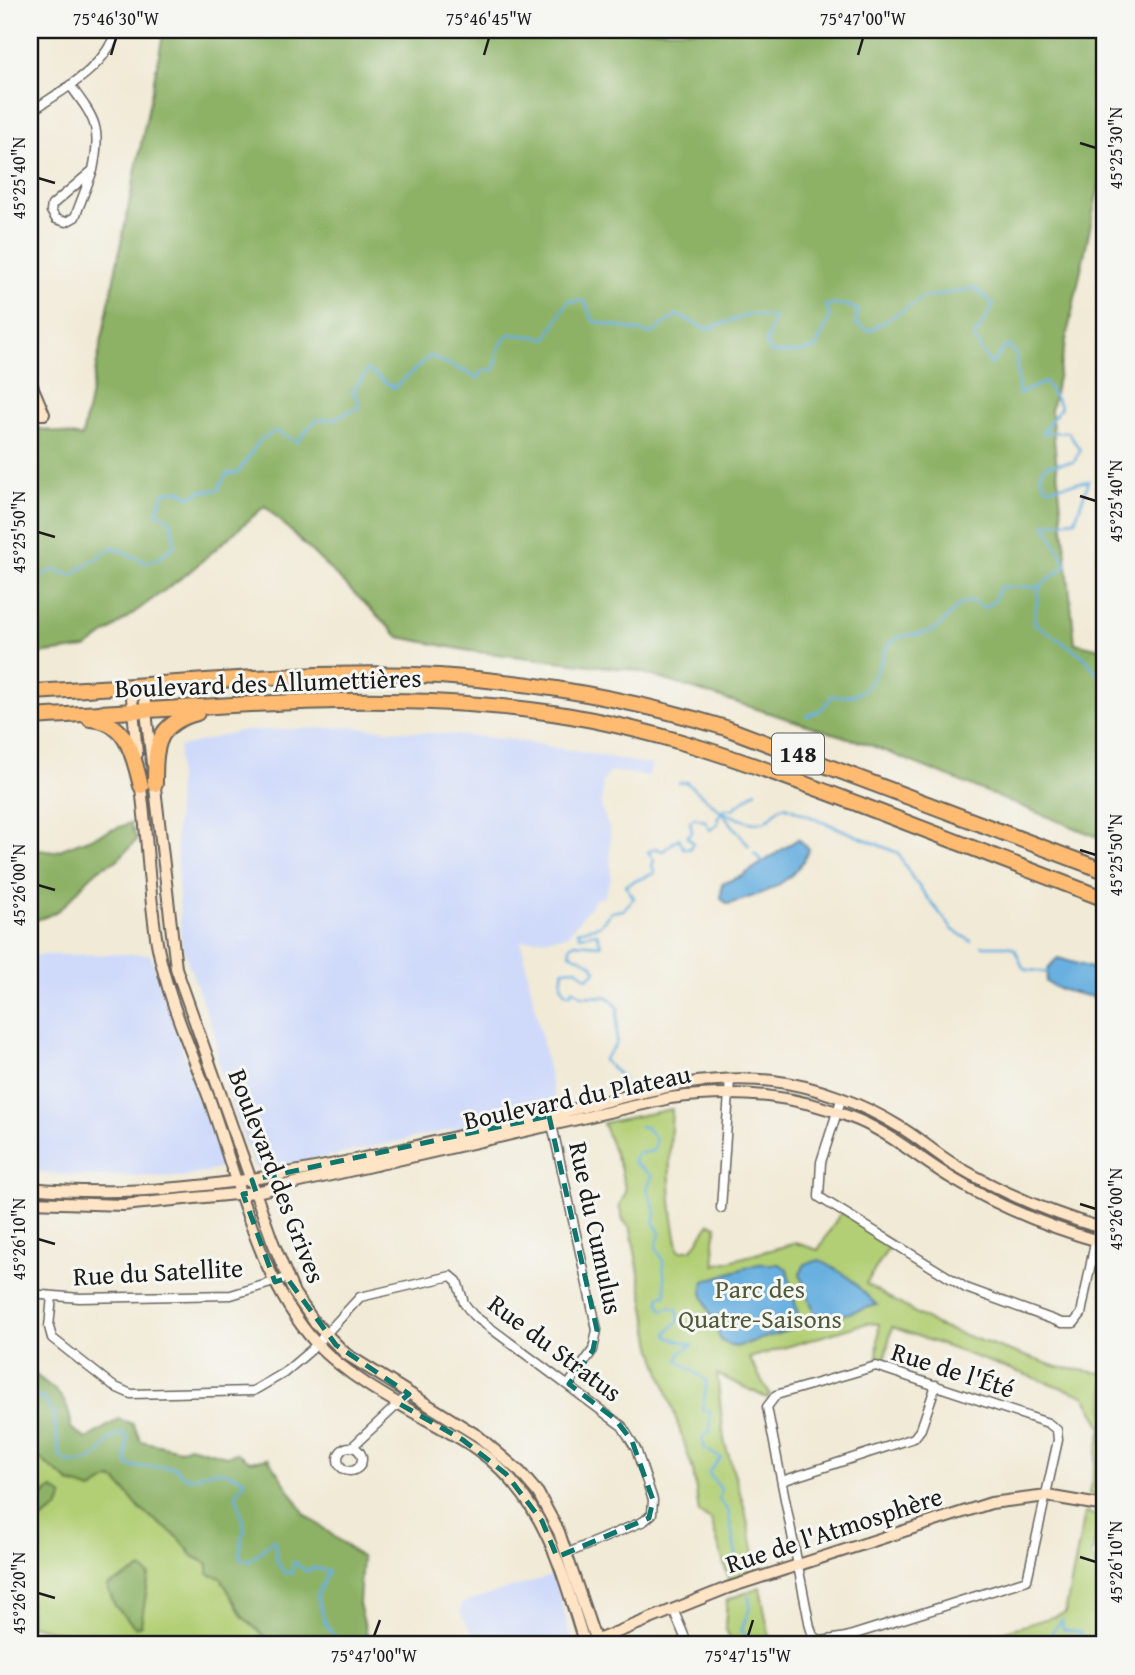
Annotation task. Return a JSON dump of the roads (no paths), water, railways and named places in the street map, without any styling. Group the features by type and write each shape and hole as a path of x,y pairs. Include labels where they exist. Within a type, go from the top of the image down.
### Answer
{"highway":[{"name":"Boulevard des Allumettières","path":"30,692 391,675 479,679 600,697 726,727 1105,871"},
{"name":"Boulevard des Allumettières","path":"33,717 342,699 461,703 533,710 641,730 722,753 1105,899"},
{"path":"148,785 158,743 170,725 186,716 231,706"},
{"path":"33,717 99,719 115,726 129,743 148,785"}],"street":[{"path":"30,112 101,59 117,30"},
{"path":"69,85 96,123 98,139 93,170 75,217 66,222 56,219 51,211 55,201 93,170"},
{"path":"30,381 44,414 33,414 30,406"},
{"name":"Boulevard des Grives","path":"137,687 148,785 176,968 287,1278 301,1303 326,1335 346,1354 478,1436 510,1470 563,1555 596,1643"},
{"name":"Boulevard des Grives","path":"148,785 161,962 275,1282 293,1314 317,1344 346,1369 510,1470"},
{"path":"721,1208 730,1079"},
{"name":"Boulevard du Plateau","path":"30,1202 122,1205 256,1192 550,1120 678,1083 730,1079 785,1083 841,1100 902,1128 978,1177 1036,1206 1102,1228"},
{"name":"Boulevard du Plateau","path":"30,1188 126,1192 239,1182 670,1098 730,1093 781,1096 836,1112 881,1132 971,1189 1035,1222 1100,1242"},
{"path":"841,1100 821,1162 819,1197 966,1289 1062,1323 1073,1323 1081,1314 1102,1228"},
{"name":"Rue du Cumulus","path":"550,1120 597,1330 593,1350 569,1384"},
{"path":"971,1189 978,1177"},
{"name":"Rue du Stratus","path":"52,1296 49,1327 52,1338 113,1385 131,1394 253,1391 284,1373 326,1335 360,1297 451,1276 457,1280 470,1311 615,1419 636,1449 654,1509 644,1521 563,1555"},
{"name":"Rue du Satellite","path":"30,1294 231,1295 287,1278"},
{"name":"Rue de l'Été","path":"876,1366 936,1385 1054,1426 1059,1435 1031,1572 1023,1583 846,1637 822,1640 813,1636 768,1412 771,1398 876,1366"},
{"path":"782,1481 914,1438 921,1429 936,1385"},
{"path":"352,1447 409,1394"},
{"name":"Rue de l'Atmosphère","path":"584,1645 596,1643 673,1609 798,1564 991,1503 1047,1496 1105,1506"},
{"name":"Boulevard des Grives","path":"563,1555 584,1645"},
{"path":"673,1609 688,1645"}],"water":[{"path":"798,839 809,849 796,871 787,879 765,892 728,904 721,899 722,884 742,876"},
{"path":"1058,958 1105,972 1105,1001 1060,989 1046,982 1048,969"},
{"path":"820,1260 847,1276 877,1305 817,1320 800,1274 805,1264"},
{"path":"758,1264 779,1264 787,1269 800,1322 793,1329 736,1347 721,1341 702,1293 704,1281"}],"waterway":[{"path":"30,577 37,579 53,570 72,575 113,547 147,563 161,557 175,545 171,521 156,512 165,492 180,490 189,497 202,491 218,490 227,474 238,473 260,440 276,431 297,442 316,420 334,419 359,407 359,399 352,393 368,370 394,388 430,356 479,378 482,371 495,369 499,347 509,334 547,338 568,301 585,301 593,321 651,334 677,315 707,329 751,314 774,317 766,345 772,353 796,353 816,348 830,317 826,305 847,305 858,310 856,324 869,331 923,298 975,288 994,305 974,338 991,365 1007,345 1016,353 1019,394 1045,382 1061,407 1042,433 1068,432 1080,450 1074,462 1046,465 1040,475 1047,488 1089,481 1075,520 1045,524 1067,565 1039,587 1000,587 994,601 984,608 972,601 964,603 936,629 894,640 886,647 874,677 865,689 851,695 832,696 821,710 807,716"},
{"path":"1039,588 1034,623 1082,655 1105,682"},
{"path":"679,783 686,782 722,812 749,846"},
{"path":"624,1079 603,1060 616,1045 618,1007 608,997 582,996 573,989 570,994 565,993 561,984 563,970 577,969 587,978 596,971 592,964 570,953 570,946 575,943 601,945 597,933 580,936 578,931 599,926 611,912 623,910 634,898 625,885 655,873 652,866 654,860 648,852 656,848 663,851 679,838 683,848 690,849 693,842 687,837 692,832 690,821 695,818 705,821 710,830 718,823 718,817 724,809 733,809 756,791"},
{"path":"722,812 756,823 767,820 779,808 785,806 898,853 913,879 953,930 971,941"},
{"path":"754,853 764,863"},
{"path":"982,946 1009,946 1015,949 1025,969 1048,973"},
{"path":"640,1126 647,1128 656,1139 653,1151 637,1154 633,1162 652,1176 647,1188 656,1214 654,1223 660,1233 656,1247 663,1261 666,1295 660,1296 659,1303 662,1310 670,1307 677,1309 679,1321 667,1332 668,1337 693,1345 681,1352 678,1360 707,1381 702,1411 710,1410 710,1432 702,1437 705,1449 721,1458 708,1473 721,1489 719,1499 728,1511 739,1571"},
{"path":"30,1395 44,1399 54,1415 60,1457 67,1462 81,1462 96,1457 109,1441 123,1433 128,1438 128,1465 175,1467 181,1474 191,1478 215,1471 243,1479 245,1481 236,1493 245,1529 241,1539 240,1558 249,1562 274,1539 277,1562 285,1573 292,1573 294,1562 306,1571 313,1568 329,1571 317,1596 326,1625 339,1642 338,1645"},
{"path":"749,1596 750,1608 741,1631 747,1634 750,1645"},
{"path":"1041,1645 1062,1620 1063,1629 1081,1633 1080,1645"}],"park label":[{"name":"Parc des Quatre-Saisons","path":"760,1304"}]}
